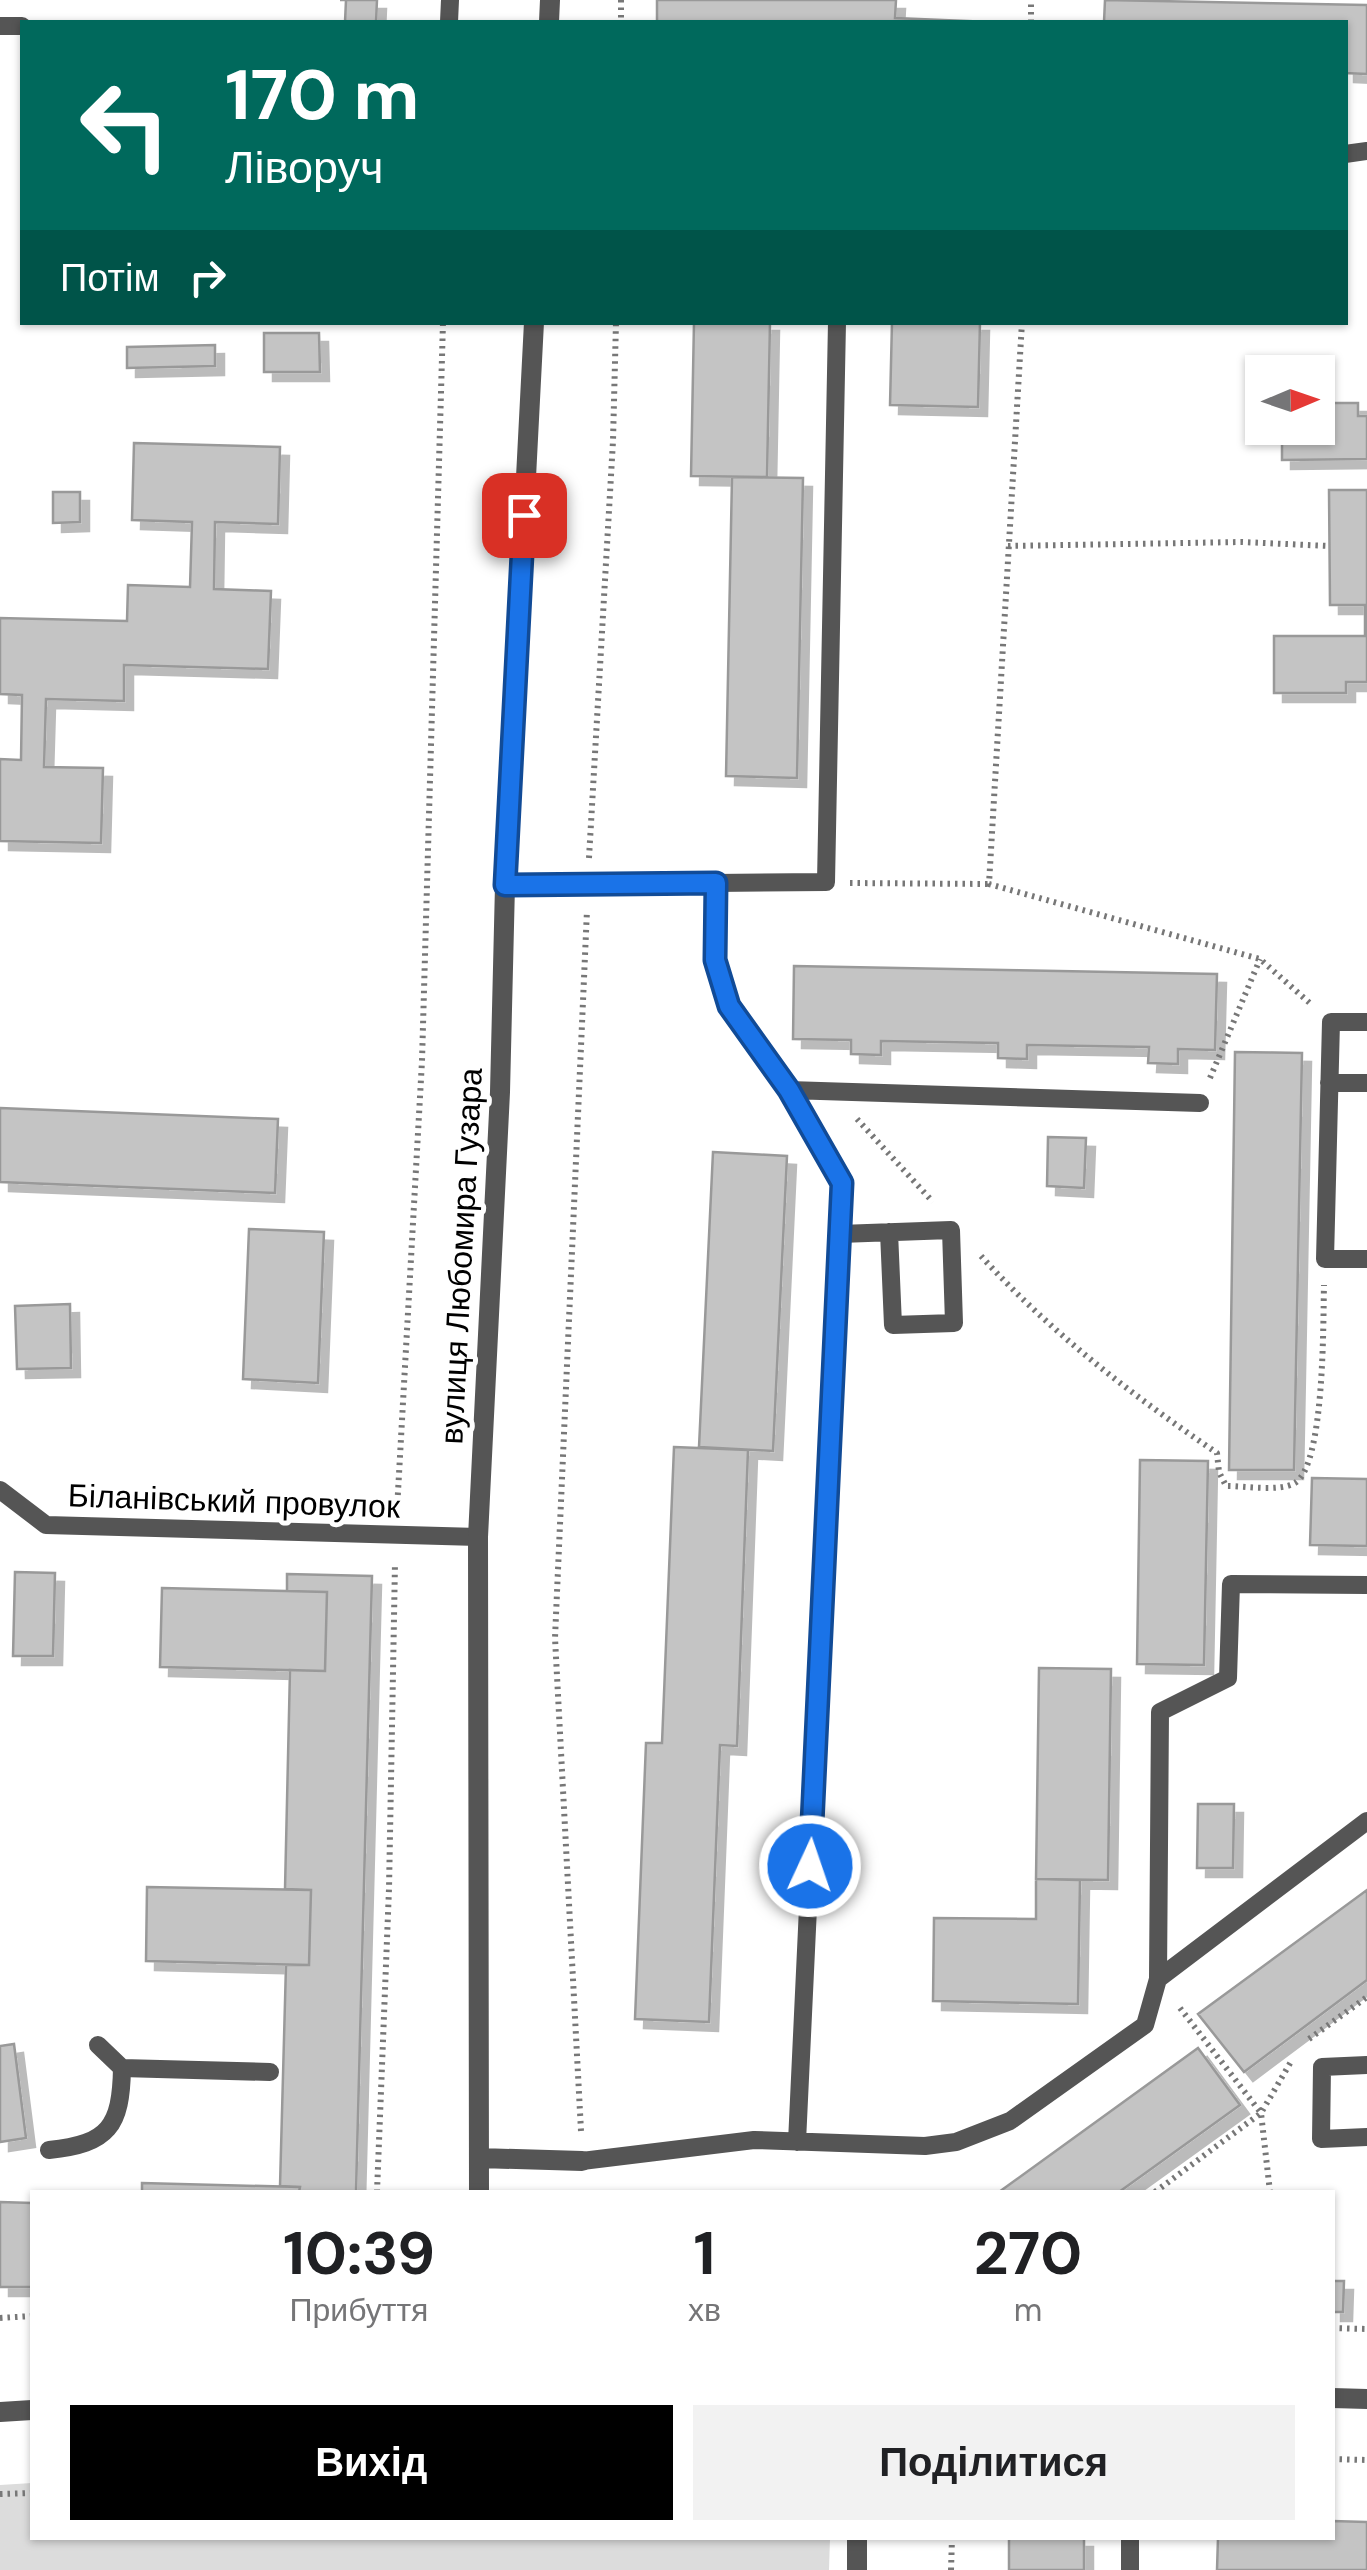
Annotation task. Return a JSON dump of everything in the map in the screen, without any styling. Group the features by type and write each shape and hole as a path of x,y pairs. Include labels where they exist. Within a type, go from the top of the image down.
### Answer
{"street":[{"name":"вулиця Любомира Гузара","path":"479,2190 478,1537 500,1092 505,885 534,325"},
{"path":"480,2158 582,2161"},
{"path":"1335,2398 1367,2399"},
{"path":"0,2412 30,2410"},
{"path":"858,2540 858,2570"}],"lane":[{"path":"505,885 826,882 837,325"},
{"path":"716,883 715,960 729,1006 789,1090 842,1183 797,2142"},
{"path":"1367,1022 1331,1022 1325,1258 1367,1259"},
{"path":"1329,1083 1367,1082"},
{"path":"789,1090 1200,1103"},
{"path":"840,1234 890,1232 951,1230 954,1323 893,1324 890,1232"},
{"name":"Біланівський провулок","path":"0,1490 46,1526 478,1537"},
{"path":"582,2161 754,2140 925,2146 977,2136 1010,2121 1144,2025 1158,1979 1160,1712 1228,1678 1231,1584 1367,1585"},
{"path":"1158,1979 1367,1821"},
{"path":"98,2045 122,2068 270,2072"},
{"path":"1367,2066 1322,2067 1322,2139 1367,2138"},
{"path":"50,2150 88,2143 108,2131 119,2110 122,2068"},
{"path":"1130,2540 1130,2570"}],"path":[{"path":"377,2190 396,1535 422,1061 443,325"},
{"path":"582,2161 555,1638 616,325"},
{"path":"989,884 1022,325"},
{"path":"1008,546 1242,542 1329,546"},
{"path":"826,882 989,884 1260,959 1331,1022"},
{"path":"1200,1103 1260,959"},
{"path":"832,1091 936,1207"},
{"path":"973,1247 1052,1326 1144,1402 1218,1453 1226,1486 1290,1486 1302,1478 1321,1410 1325,1258"},
{"path":"1158,1979 1261,2113 1270,2190"},
{"path":"1158,2190 1261,2113 1300,2046 1367,1997"},
{"path":"0,2318 30,2316"},
{"path":"1335,2328 1367,2329"},
{"path":"1335,2459 1367,2460"},
{"path":"0,2494 30,2492"},
{"path":"951,2570 952,2540"}],"shaded area":[{"path":"30,2483 30,2540 830,2540 829,2570 0,2570 0,2485"}],"building":[{"path":"346,0 377,0 376,20 345,20"},
{"path":"657,0 896,0 895,18 943,20 657,20"},
{"path":"1105,0 1367,5 1367,74 1348,73 1348,20 1104,20"},
{"path":"694,325 770,325 767,477 691,476"},
{"path":"892,325 980,325 978,407 890,405"},
{"path":"264,333 319,333 320,372 264,372"},
{"path":"215,345 215,366 127,368 127,347"},
{"path":"1335,403 1358,403 1358,416 1367,416 1367,459 1282,460 1282,445 1335,445"},
{"path":"134,443 280,447 278,524 215,522 214,589 271,591 268,669 124,665 124,701 46,699 44,767 103,768 101,843 0,841 0,759 21,760 22,695 0,694 0,618 127,621 128,585 190,587 192,522 132,520"},
{"path":"732,477 803,478 797,778 726,776"},
{"path":"1329,490 1367,490 1367,682 1346,682 1346,693 1274,693 1274,636 1365,636 1365,605 1330,605"},
{"path":"53,492 80,492 80,522 53,523"},
{"path":"794,966 1217,974 1215,1050 1178,1049 1178,1064 1148,1063 1149,1047 1027,1045 1027,1059 998,1058 998,1043 881,1041 881,1055 851,1054 851,1040 793,1039"},
{"path":"1235,1052 1302,1053 1294,1470 1229,1470"},
{"path":"0,1108 278,1119 275,1193 0,1182"},
{"path":"1048,1137 1086,1138 1084,1188 1047,1186"},
{"path":"713,1152 787,1156 773,1451 699,1447"},
{"path":"249,1229 324,1232 318,1383 243,1379"},
{"path":"70,1304 71,1368 17,1369 15,1306"},
{"path":"674,1447 748,1450 737,1746 720,1745 709,2022 635,2019 646,1743 662,1743"},
{"path":"1140,1460 1208,1461 1204,1665 1137,1664"},
{"path":"1312,1478 1367,1479 1367,1546 1310,1545"},
{"path":"15,1572 55,1573 53,1656 13,1656"},
{"path":"287,1574 372,1576 356,2190 280,2186 286,1965 309,1965 311,1890 285,1889 290,1670 325,1671 327,1592 287,1591"},
{"path":"162,1588 327,1592 325,1671 160,1667"},
{"path":"1039,1668 1111,1669 1108,1880 1036,1879"},
{"path":"1198,1804 1234,1804 1233,1868 1197,1868"},
{"path":"1036,1879 1080,1880 1078,2004 933,2001 934,1918 1036,1919"},
{"path":"147,1887 311,1890 309,1965 146,1961"},
{"path":"1367,1890 1367,1980 1244,2072 1198,2014"},
{"path":"14,2044 26,2138 0,2142 0,2046"},
{"path":"1198,2048 1240,2105 1122,2190 1002,2190"},
{"path":"142,2183 300,2187 299,2190 142,2190"},
{"path":"0,2202 30,2203 30,2287 0,2287"},
{"path":"1335,2281 1344,2281 1343,2312 1335,2312"},
{"path":"1335,2521 1367,2522 1367,2570 1217,2570 1218,2540 1335,2540"},
{"path":"1009,2540 1084,2540 1084,2570 1009,2570"}],"route":[{"path":"524,515 505,885 716,883 715,960 729,1006 789,1090 842,1183 810,1866"}]}
